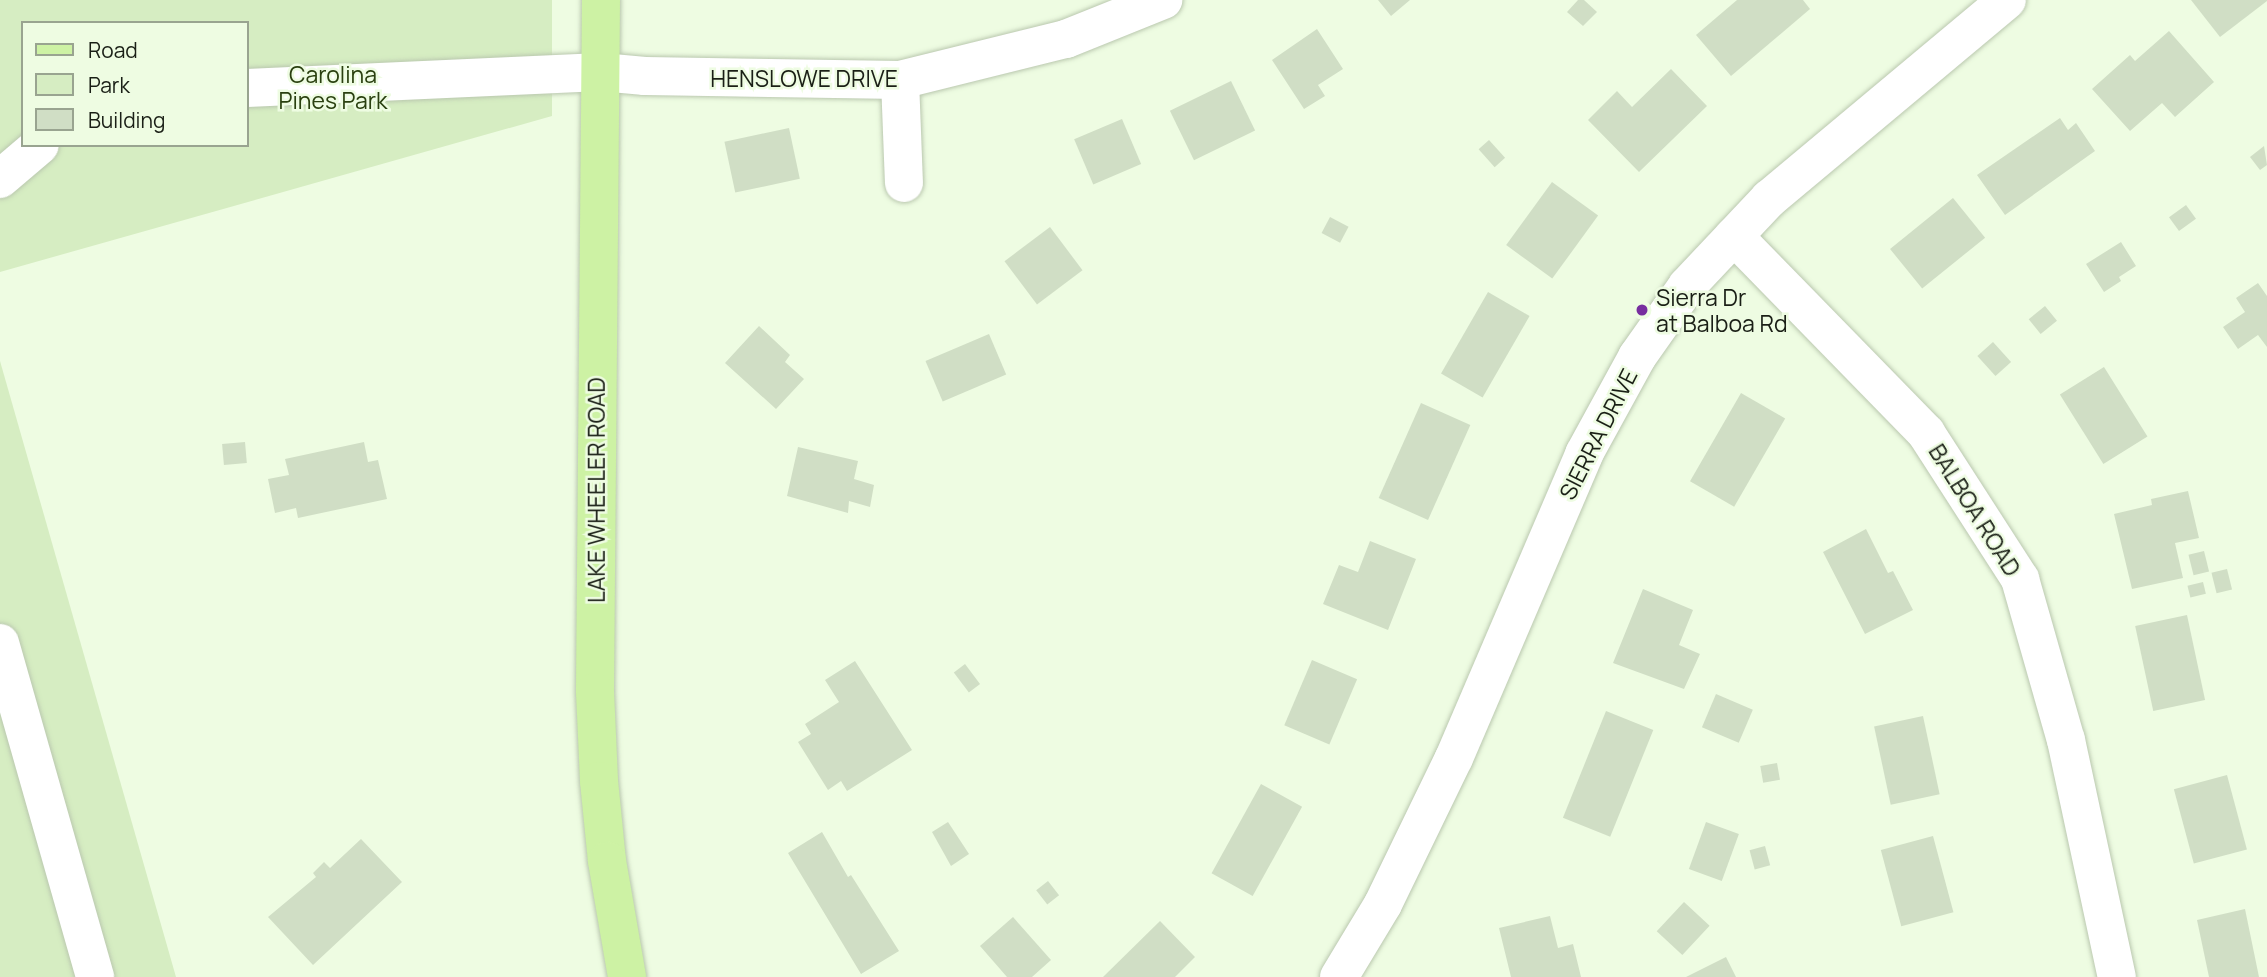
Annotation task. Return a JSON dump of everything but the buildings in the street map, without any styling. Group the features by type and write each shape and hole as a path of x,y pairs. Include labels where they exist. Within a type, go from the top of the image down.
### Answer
{"main road":[{"name":"LAKE WHEELER ROAD","path":"601,0 595,692 599,781 607,861 628,977"}],"street":[{"name":"HENSLOWE DRIVE","path":"248,88 601,72 645,76 900,80 1066,39 1163,0"},
{"name":"SIERRA DRIVE","path":"1339,977 1383,904 1454,758 1584,454 1644,347 1688,286 1769,199 2007,0"},
{"path":"900,80 904,183"},
{"path":"0,178 38,147"},
{"name":"BALBOA ROAD","path":"1734,236 1926,433 2020,579 2066,740 2117,977"},
{"path":"0,643 95,977"}],"green space":[{"name":"Carolina Pines Park","path":"0,0 552,0 552,116 0,272"},
{"path":"0,361 176,977 0,977"}],"place":[{"name":"Sierra Dr at Balboa Rd","path":"1642,310"}]}
